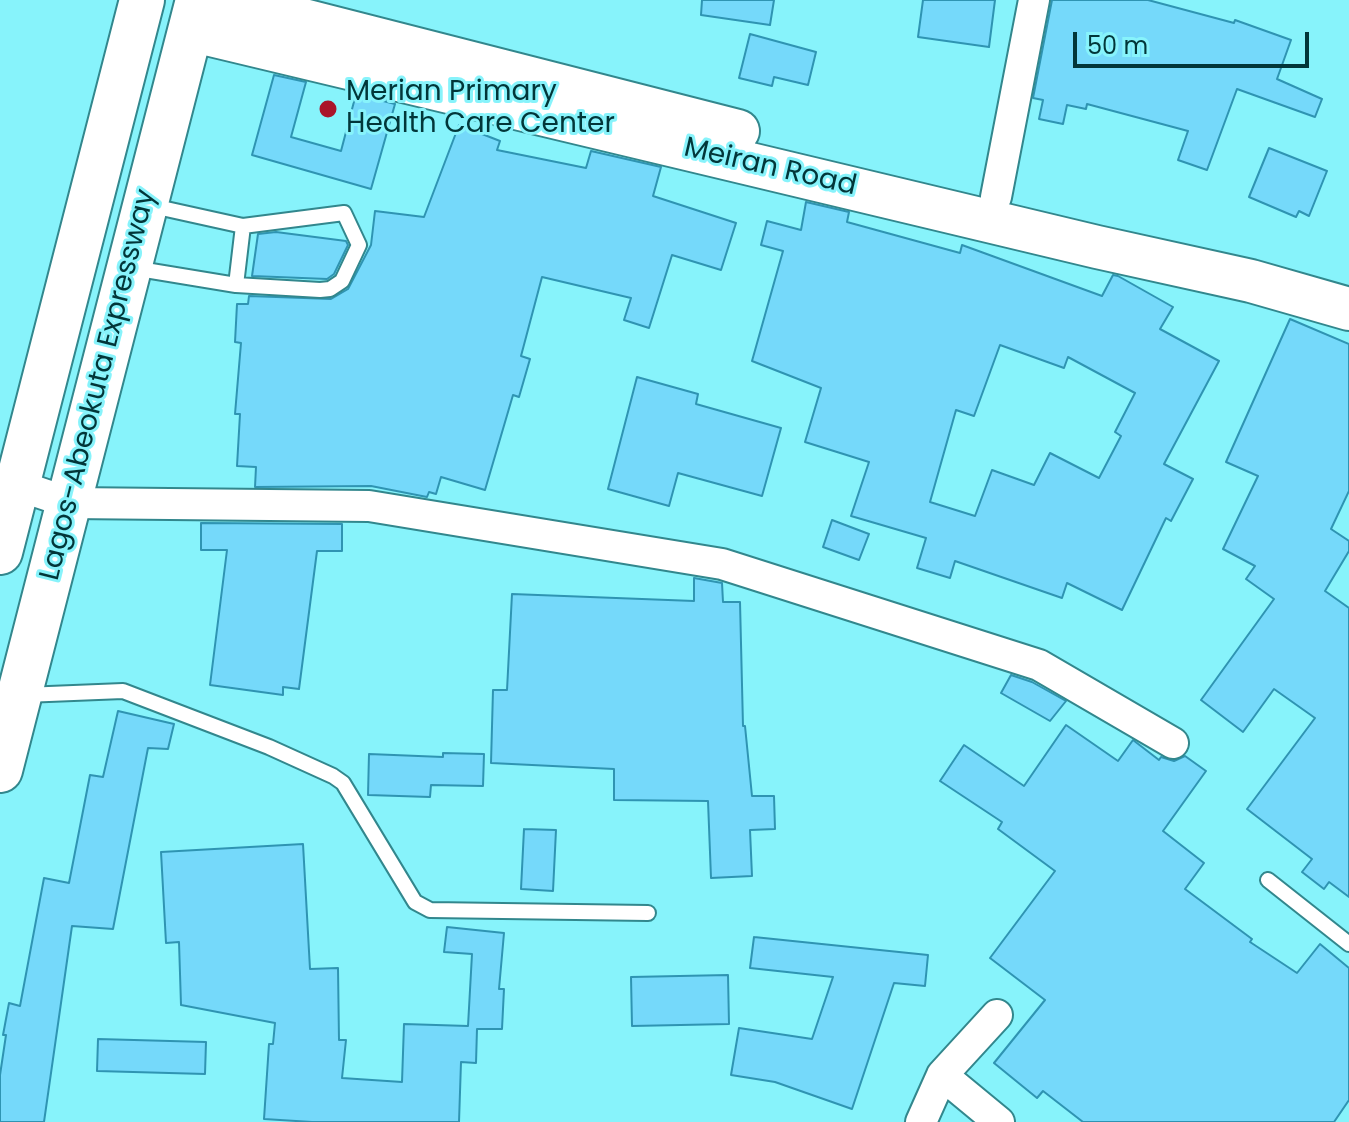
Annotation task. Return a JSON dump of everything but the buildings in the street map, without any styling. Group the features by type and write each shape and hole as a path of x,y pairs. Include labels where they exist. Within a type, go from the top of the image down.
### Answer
{"highway":[{"name":"Lagos-Abeokuta Expressway","path":"0,552 8,484 142,0"},
{"name":"Lagos-Abeokuta Expressway","path":"0,770 194,15"}],"main road":[{"name":"Meiran Road","path":"225,0 996,197 1313,268 1349,279"},
{"name":"Meiran Road","path":"194,15 1097,247 1251,281 1349,309"}],"street":[{"path":"996,197 1034,0"},
{"path":"8,484 70,503 369,506 722,564 1039,665 1173,743"},
{"path":"921,1122 942,1075 997,1015"},
{"path":"942,1075 999,1122"}],"lane":[{"path":"129,268 236,285 330,289 342,281 359,245 344,213 243,226 144,204"},
{"path":"236,285 243,226"},
{"path":"20,695 123,691 269,747 333,776 343,783 415,902 430,910 648,913"},
{"path":"1268,880 1349,944"}],"place":[{"name":"Merian Primary Health Care Center","path":"328,109"}]}
